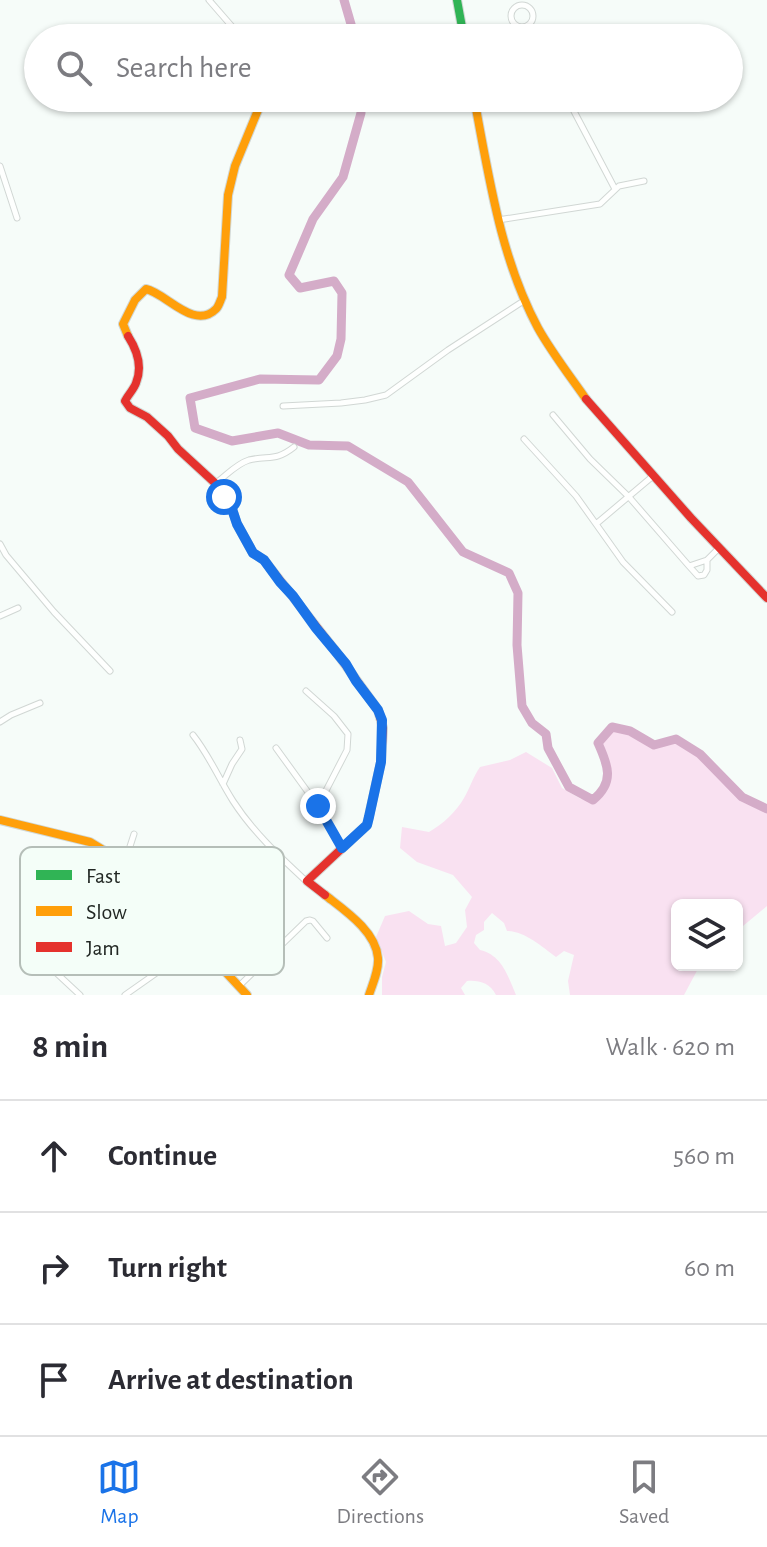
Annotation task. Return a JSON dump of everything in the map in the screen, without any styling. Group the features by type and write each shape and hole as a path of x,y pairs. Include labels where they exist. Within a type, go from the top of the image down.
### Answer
{"street":[{"path":"209,0 230,24"},
{"path":"457,0 461,24"},
{"path":"515,24 511,14 514,8 524,4 530,8 533,18 530,24"},
{"path":"257,112 235,166 230,187 222,297 216,309 196,316 174,306 156,291 146,289 134,300 123,324 139,359 136,383 125,401 168,436 215,483 232,509 253,553 264,560 340,656 382,720 381,762 367,825 307,881"},
{"path":"477,112 497,220 525,300 539,329 578,389 608,425 767,598"},
{"path":"574,112 615,190"},
{"path":"0,166 17,218"},
{"path":"497,220 600,204 624,184 644,181"},
{"path":"283,406 341,403 386,395 525,300"},
{"path":"553,415 698,576 704,575 707,570 707,560"},
{"path":"524,439 576,496 623,562 672,612"},
{"path":"215,483 245,462 274,458 294,447"},
{"path":"596,524 654,475"},
{"path":"0,544 54,612 110,671"},
{"path":"689,566 707,560 719,548"},
{"path":"0,560 6,555"},
{"path":"0,616 18,608"},
{"path":"306,691 334,716 348,734 347,750 318,806"},
{"path":"0,722 40,703"},
{"path":"193,735 241,812 270,847"},
{"path":"223,784 242,749 240,740"},
{"path":"276,748 318,806 342,848"},
{"path":"0,820 90,842 99,847"},
{"path":"130,847 134,834"},
{"path":"284,860 372,940 377,954 377,969 369,995"},
{"path":"284,942 306,921 313,921 327,938"},
{"path":"59,975 80,995"},
{"path":"125,995 153,975"},
{"path":"229,975 247,995"},
{"path":"239,986 250,975"}],"shaded area":[{"path":"612,727 630,731 654,745 676,739 700,754 742,797 767,809 767,906 743,926 743,899 671,899 671,971 697,971 684,995 570,995 568,981 574,955 564,951 556,957 527,937 507,931 504,923 492,913 484,922 484,930 476,935 474,943 499,961 516,995 496,995 487,985 467,981 461,988 465,995 382,995 386,962 376,937 385,916 409,911 428,924 441,926 445,946 456,943 467,927 465,910 472,897 453,875 417,862 400,848 402,827 429,832 457,808 480,767 510,760 526,752 552,768 562,788 581,799 593,800 604,787 608,773 598,743"}],"waterway":[{"path":"344,0 351,24"},
{"path":"361,112 343,177 313,219 289,275 300,288 334,281 342,293 341,339 337,356 319,380 260,379 190,398 195,428 232,441 278,433 309,445 348,446 408,482 463,552 509,573 518,593 517,645 522,706 532,723 546,734 548,748 569,787 593,800 600,793 608,773 598,743 612,727 630,731 654,745 676,739 700,754 742,797 767,809"}],"traffic: fast":[{"path":"457,0 461,24"}],"traffic: slow":[{"path":"128,336 123,324 135,300 146,289 199,316 207,315 218,306 222,297 228,195 235,166 257,112"},
{"path":"477,112 497,216 514,273 538,328 586,399"},
{"path":"0,820 90,842 98,847"},
{"path":"325,895 358,922 376,948 378,967 369,995"},
{"path":"228,975 247,995"}],"traffic: jam":[{"path":"128,336 139,370 135,385 125,401 168,436 215,483 232,509 253,553 264,560 378,710 383,728 381,762 367,825 307,881 325,895"},
{"path":"586,399 767,598"}],"route":[{"path":"224,497 253,553 264,560 346,664 382,720 381,762 367,825 342,848 318,806"}]}
